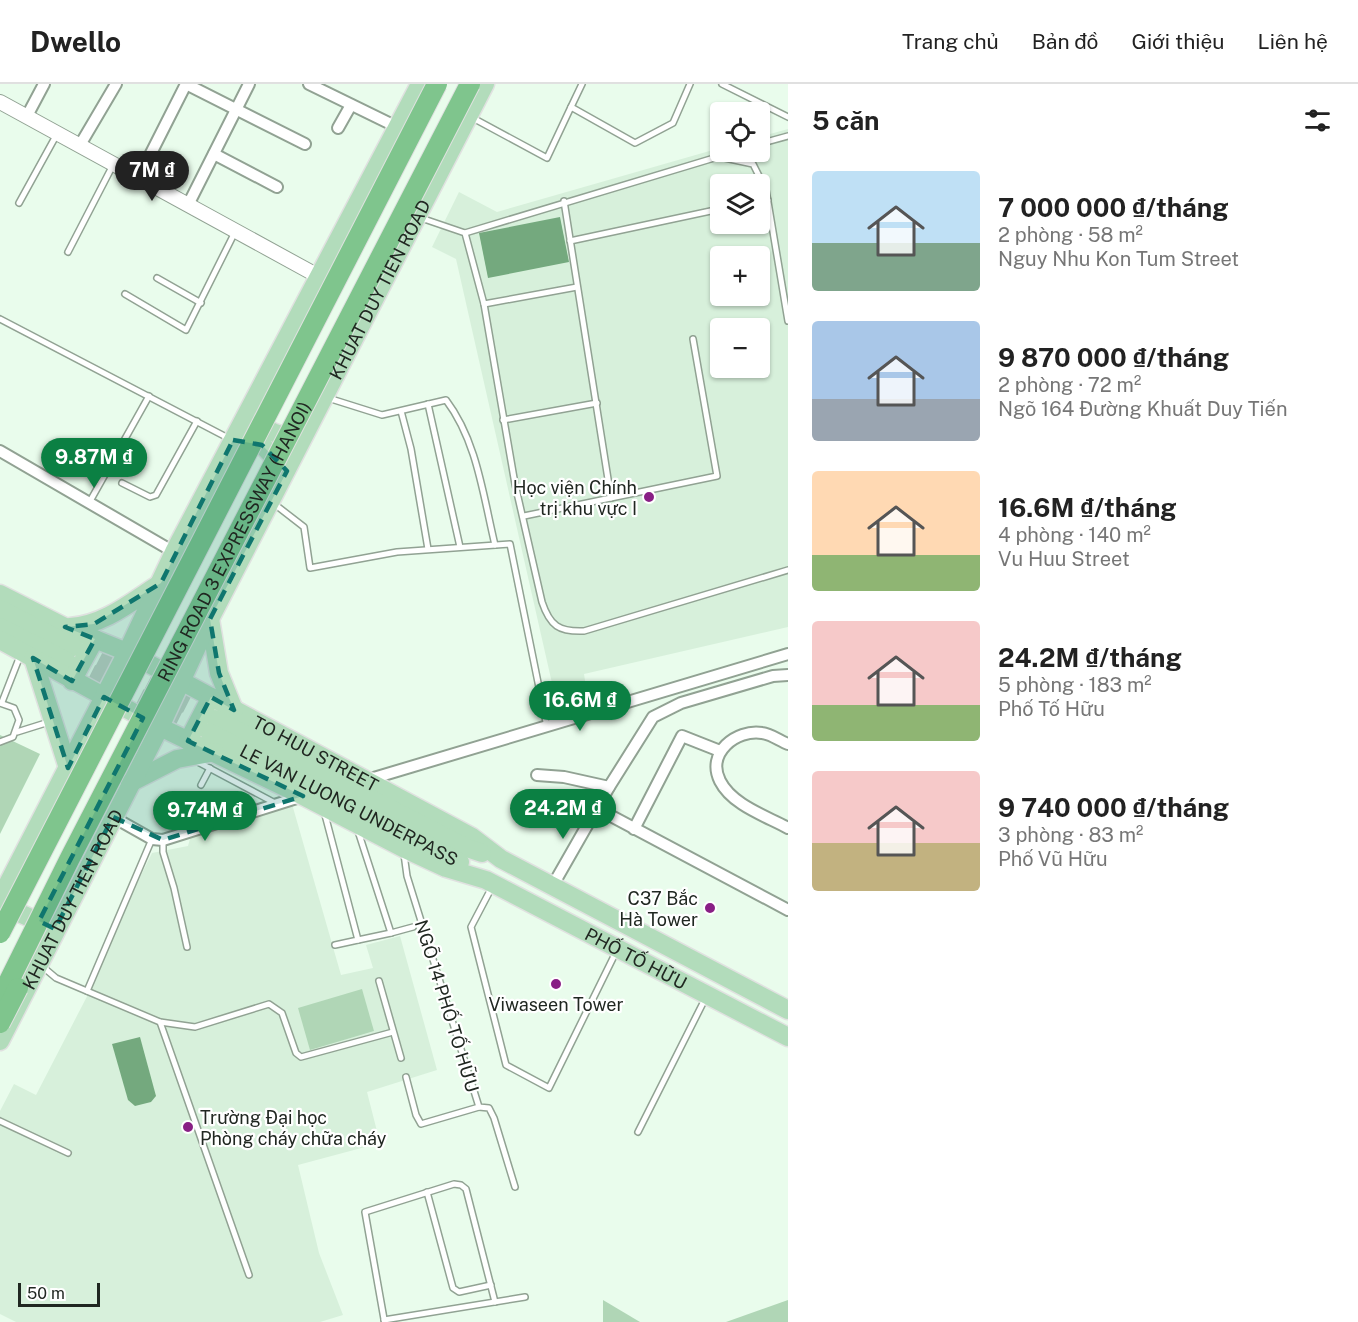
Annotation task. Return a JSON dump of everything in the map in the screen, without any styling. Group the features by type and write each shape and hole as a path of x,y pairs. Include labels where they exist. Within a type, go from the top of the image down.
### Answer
{"highway":[{"name":"RING ROAD 3 EXPRESSWAY (HANOI)","path":"0,933 43,845 436,84"},
{"name":"RING ROAD 3 EXPRESSWAY (HANOI)","path":"0,999 470,84"},
{"path":"0,1023 81,855 138,728"},
{"path":"0,919 43,845"}],"main road":[{"path":"0,899 104,698 174,552 420,84"},
{"name":"KHUAT DUY TIEN ROAD","path":"0,1041 40,965 55,929 160,727 210,619 485,84"},
{"path":"250,406 258,421 267,430 290,437 303,436"},
{"path":"233,440 262,445 287,471"},
{"path":"65,627 94,624 161,583"},
{"name":"TO HUU STREET","path":"0,594 65,627 127,652 182,681 364,781 472,837 501,859"},
{"path":"0,609 71,654 0,627"},
{"path":"210,619 219,673 234,710"},
{"path":"72,681 95,639"},
{"path":"0,640 160,727 188,749 303,796 446,868 490,882"},
{"path":"27,655 53,721 68,768"},
{"path":"130,783 188,749 211,697"},
{"name":"LE VAN LUONG UNDERPASS","path":"490,882 460,862 212,726 467,848 501,859"},
{"name":"PHỐ TỐ HỮU","path":"501,859 788,1010"},
{"name":"PHỐ TỐ HỮU","path":"490,882 788,1036"},
{"path":"0,904 55,929"}],"street":[{"path":"27,116 44,84"},
{"path":"80,145 116,84"},
{"path":"139,177 186,84 305,144"},
{"path":"188,205 249,84"},
{"path":"309,84 325,88 351,105 397,127"},
{"path":"0,102 318,276"},
{"path":"338,128 351,105"},
{"path":"214,154 277,187"},
{"path":"0,451 174,552"},
{"path":"364,781 788,654"},
{"path":"554,885 646,725 664,710 773,676 788,675"},
{"path":"788,744 763,733 739,734 720,751 719,780 734,799 788,828"},
{"path":"634,829 682,736 720,751"},
{"path":"537,775 564,777 609,787"},
{"path":"113,817 157,840 303,796"},
{"path":"598,809 788,910"}],"lane":[{"path":"468,115 548,158 582,84"},
{"path":"571,107 635,143 673,123 690,84"},
{"path":"722,84 788,117"},
{"path":"20,203 58,132"},
{"path":"770,141 788,136"},
{"path":"417,216 465,233 710,158"},
{"path":"741,162 756,166 759,174"},
{"path":"68,252 114,164"},
{"path":"564,201 611,498"},
{"path":"570,241 710,211"},
{"path":"770,212 788,321"},
{"path":"125,294 186,330 235,231"},
{"path":"465,233 484,304 503,420 546,615 555,626 568,632 584,631 788,570"},
{"path":"157,278 201,303"},
{"path":"484,304 577,287"},
{"path":"0,319 233,440"},
{"path":"524,516 717,477 693,339"},
{"path":"89,503 149,396"},
{"path":"324,396 381,415 446,400 460,419 468,437 495,544"},
{"path":"503,420 597,403"},
{"path":"428,404 460,547"},
{"path":"401,411 411,449 428,549"},
{"path":"122,483 150,497 156,495 197,421"},
{"path":"272,502 303,527 310,568 428,549 510,544 547,727"},
{"path":"17,732 17,714 9,705 1,703 27,655"},
{"path":"0,742 7,740 17,732 53,721"},
{"path":"201,785 212,760 277,804"},
{"path":"324,807 324,816 358,940"},
{"path":"356,824 391,933"},
{"path":"157,840 174,888 187,947"},
{"path":"87,992 157,840"},
{"name":"NGÕ 14 PHỐ TỐ HỮU","path":"403,848 407,876 479,1107 489,1108 494,1118 515,1187"},
{"path":"490,882 471,927 506,1065 549,1088 618,948"},
{"path":"335,945 413,927"},
{"path":"40,965 56,978 160,1022 195,1027 269,1004 282,1013 296,1053 301,1057 393,1032"},
{"path":"379,981 401,1058"},
{"path":"638,1132 707,994"},
{"path":"160,1022 249,1275"},
{"path":"406,1077 421,1124 479,1107"},
{"path":"0,1121 68,1153"},
{"path":"495,1302 466,1190 454,1184 365,1212 384,1321 525,1297"},
{"path":"427,1192 453,1288 459,1292 491,1285"}],"highlighted area":[{"path":"233,440 262,445 287,471 210,619 219,673 234,710 211,697 188,741 303,796 163,840 113,817 55,929 39,921 143,718 104,697 68,768 33,658 72,681 95,639 65,627 94,624 161,583"}],"shaded area":[{"name":"Học viện Chính trị khu vực I","path":"788,129 788,627 584,674 586,687 554,692 456,259 432,247 459,192 497,212 710,151 710,162 770,162 770,134"},
{"path":"560,217 569,262 488,278 479,233"},
{"path":"0,735 40,754 0,834"},
{"name":"Trường Đại học Phòng cháy chữa cháy","path":"292,804 341,975 373,968 366,945 400,936 437,1070 367,1092 380,1143 298,1165 319,1253 343,1315 320,1322 16,1322 0,1314 0,1111 14,1084 36,1095 96,979 121,915 152,853 188,846 191,835"},
{"path":"362,989 374,1031 310,1050 298,1008"},
{"path":"140,1037 156,1096 151,1102 135,1106 128,1100 112,1044"},
{"path":"603,1300 640,1322 603,1322"},
{"path":"788,1300 788,1322 726,1322"}],"tunnel":[{"path":"75,647 215,719"},
{"path":"67,661 209,732"}],"place":[{"name":"Học viện Chính trị khu vực I","path":"649,497"},
{"name":"C37 Bắc Hà Tower","path":"710,908"},
{"name":"Viwaseen Tower","path":"556,984"},
{"name":"Trường Đại học Phòng cháy chữa cháy","path":"188,1127"}]}
